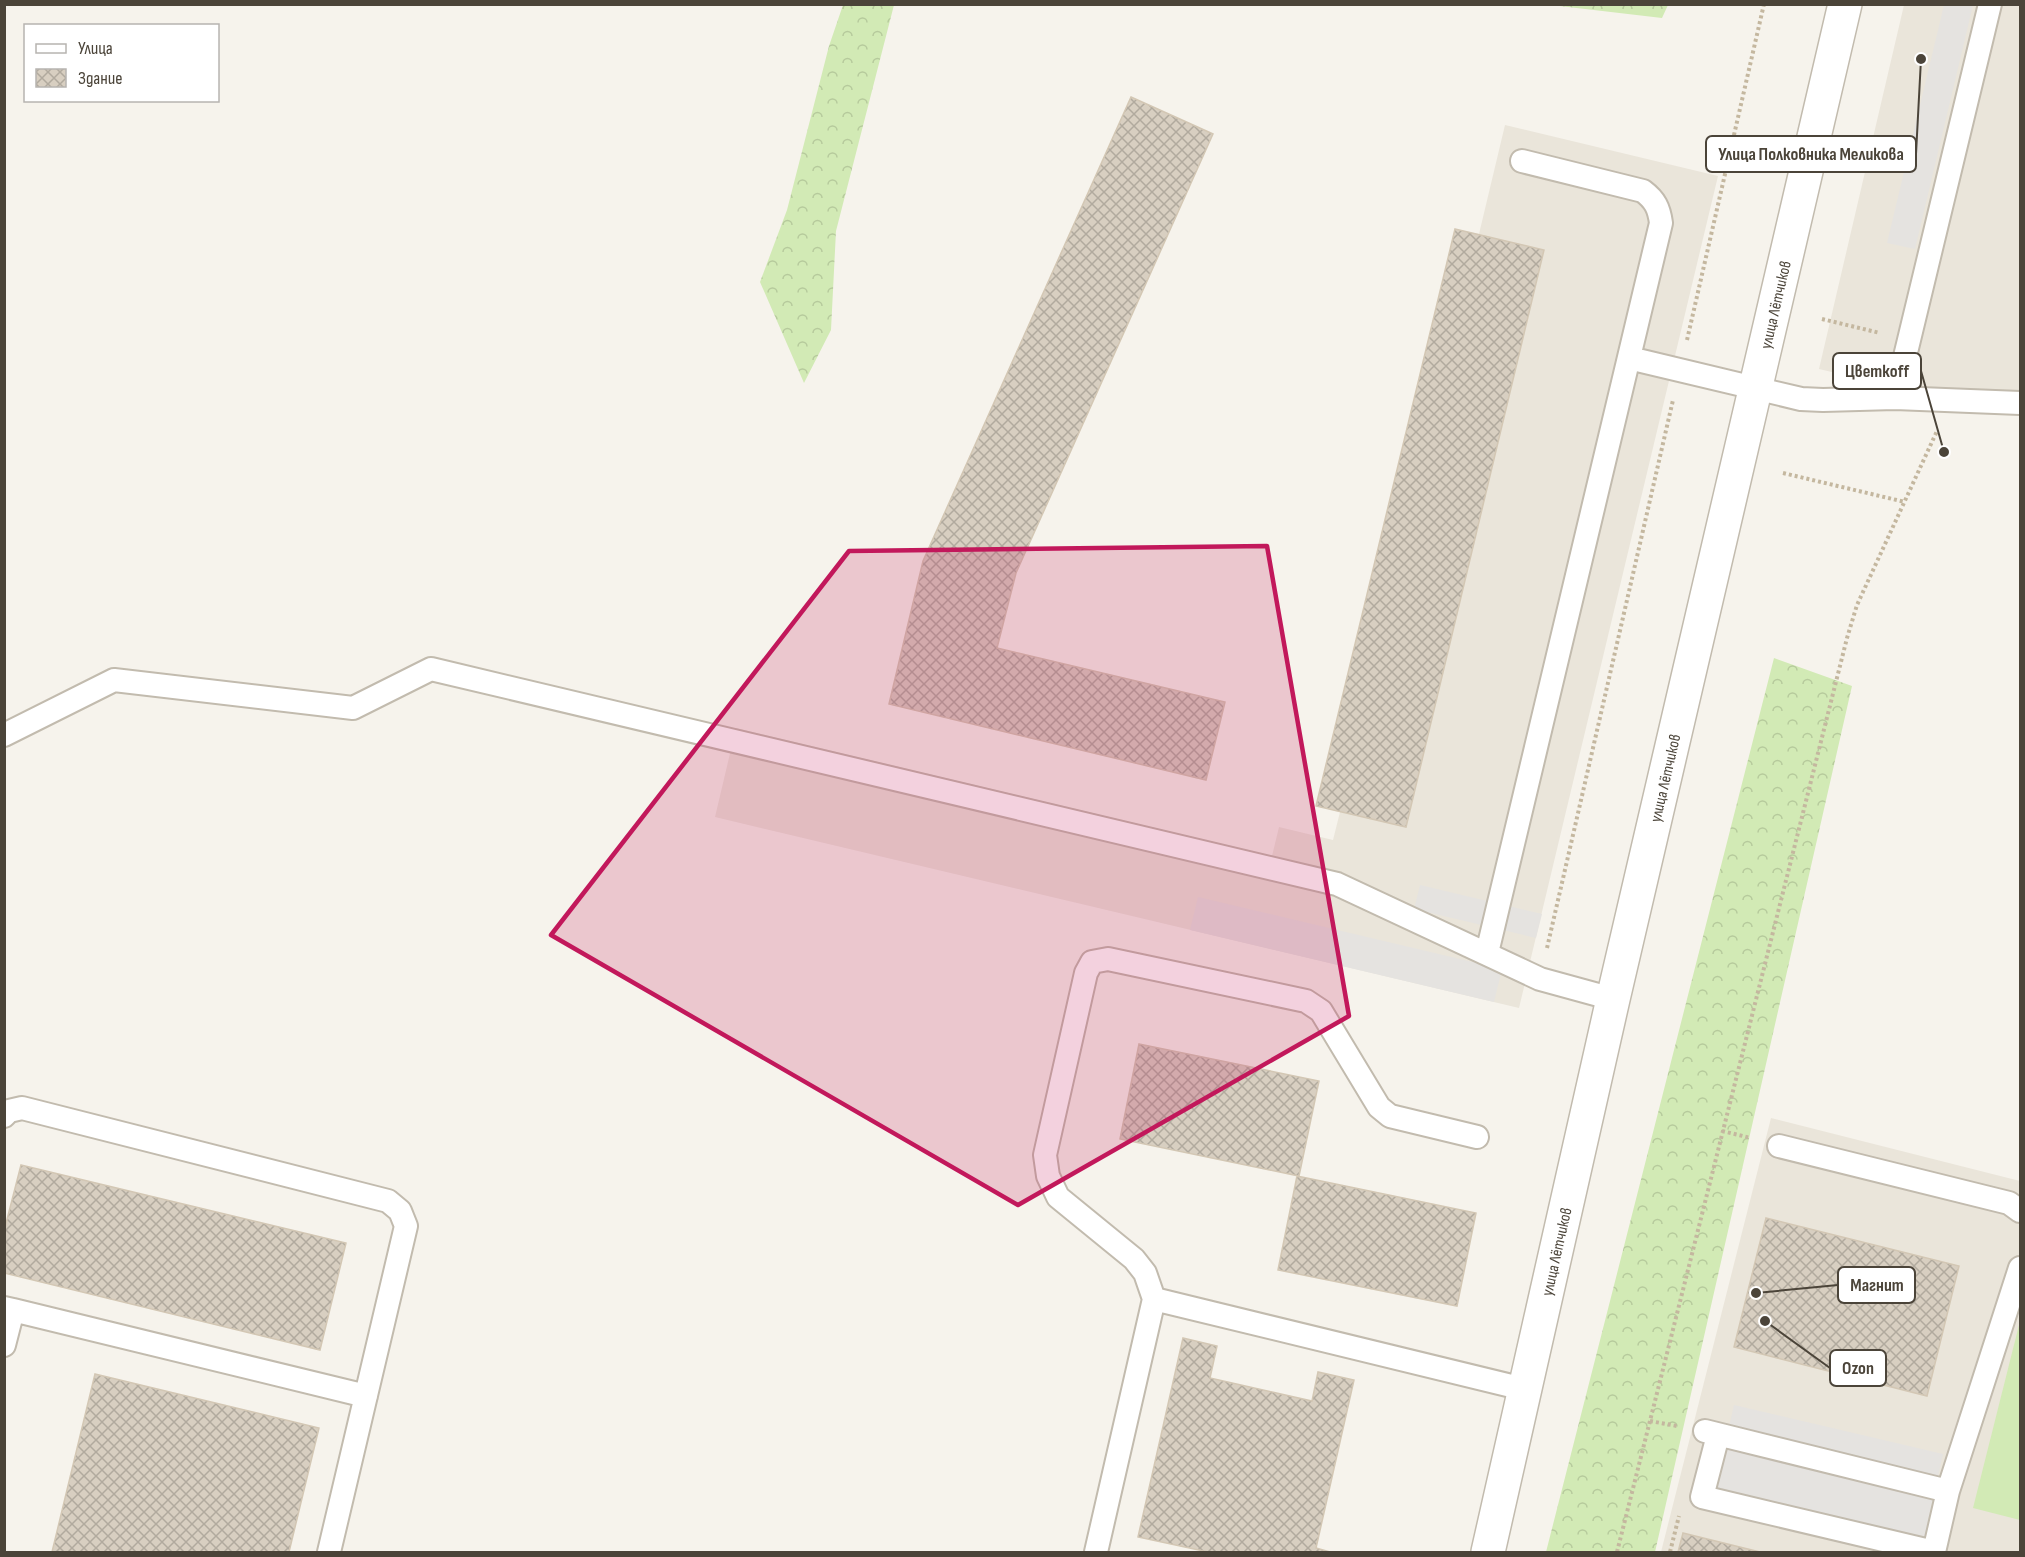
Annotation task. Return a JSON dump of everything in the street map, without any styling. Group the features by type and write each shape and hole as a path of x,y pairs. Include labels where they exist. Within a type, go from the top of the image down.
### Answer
{"street":[{"name":"улица Лётчиков","path":"1488,1552 1613,999 1845,4"}],"lane":[{"path":"1895,398 1990,4"},
{"path":"1487,953 1661,223 1659,208 1653,198 1643,191 1522,161"},
{"path":"1629,358 1813,400 1895,398 2020,403"},
{"path":"4,735 114,680 353,708 431,669 1337,884 1540,979 1613,999"},
{"path":"1096,1552 1154,1299 1145,1274 1134,1259 1058,1197 1048,1176 1045,1155 1086,973 1092,962 1107,959 1306,1001 1321,1011 1379,1107 1390,1116 1477,1137"},
{"path":"4,1116 9,1110 22,1108 388,1202 400,1211 405,1226 329,1552"},
{"path":"1779,1146 2009,1203 2020,1211"},
{"path":"1948,1491 1711,1433 1702,1497 1934,1552 1948,1491 2020,1268"},
{"path":"1154,1299 1524,1389"},
{"path":"4,1345 9,1309 366,1396"}],"path":[{"path":"1540,979 1764,4"},
{"path":"1822,319 1909,340"},
{"path":"1617,1552 1847,638 1857,605 1952,400"},
{"path":"1784,473 1905,502"},
{"path":"1670,1552 1680,1511"}],"highlighted area":[{"path":"1267,546 1349,1016 1018,1205 551,935 849,551"}],"shaded area":[{"path":"1904,5 2020,5 2020,416 1819,369"},
{"path":"1944,5 1973,5 1915,249 1887,243"},
{"path":"1505,125 1718,176 1519,1008 715,817 736,728 1272,856 1279,827 1333,840 1340,812 1316,806 1455,229 1479,234"},
{"path":"1420,885 1542,914 1536,938 1414,909"},
{"path":"1198,897 1502,969 1494,1002 1190,930"},
{"path":"1771,1118 2020,1181 2020,1552 1661,1552"},
{"path":"1734,1405 1943,1454 1924,1539 1714,1490"}],"green space":[{"path":"843,5 894,5 836,231 831,330 804,383 760,282 787,210 829,46"},
{"path":"1551,5 1668,5 1662,18"},
{"path":"1774,658 1852,686 1655,1552 1546,1552"},
{"path":"2020,1321 2020,1520 1973,1508"}],"building":[{"path":"1131,97 1213,134 1016,573 997,648 1225,702 1206,780 889,704 923,561"},
{"path":"1455,229 1544,250 1406,827 1316,806"},
{"path":"1139,1044 1319,1081 1299,1176 1120,1139"},
{"path":"21,1165 346,1243 320,1350 4,1273 4,1231"},
{"path":"1297,1176 1476,1213 1457,1306 1278,1270"},
{"path":"1766,1218 1959,1266 1927,1396 1734,1347"},
{"path":"1183,1338 1217,1346 1210,1378 1312,1401 1318,1372 1354,1380 1316,1548 1330,1552 1208,1552 1138,1537"},
{"path":"95,1374 319,1428 289,1552 52,1552"},
{"path":"1683,1533 1760,1552 1678,1552"}],"place":[{"name":"Улица Полковника Меликова","path":"1921,59"},
{"name":"Цветкoff","path":"1944,452"},
{"name":"Магнит","path":"1756,1293"},
{"name":"Ozon","path":"1765,1321"}]}
